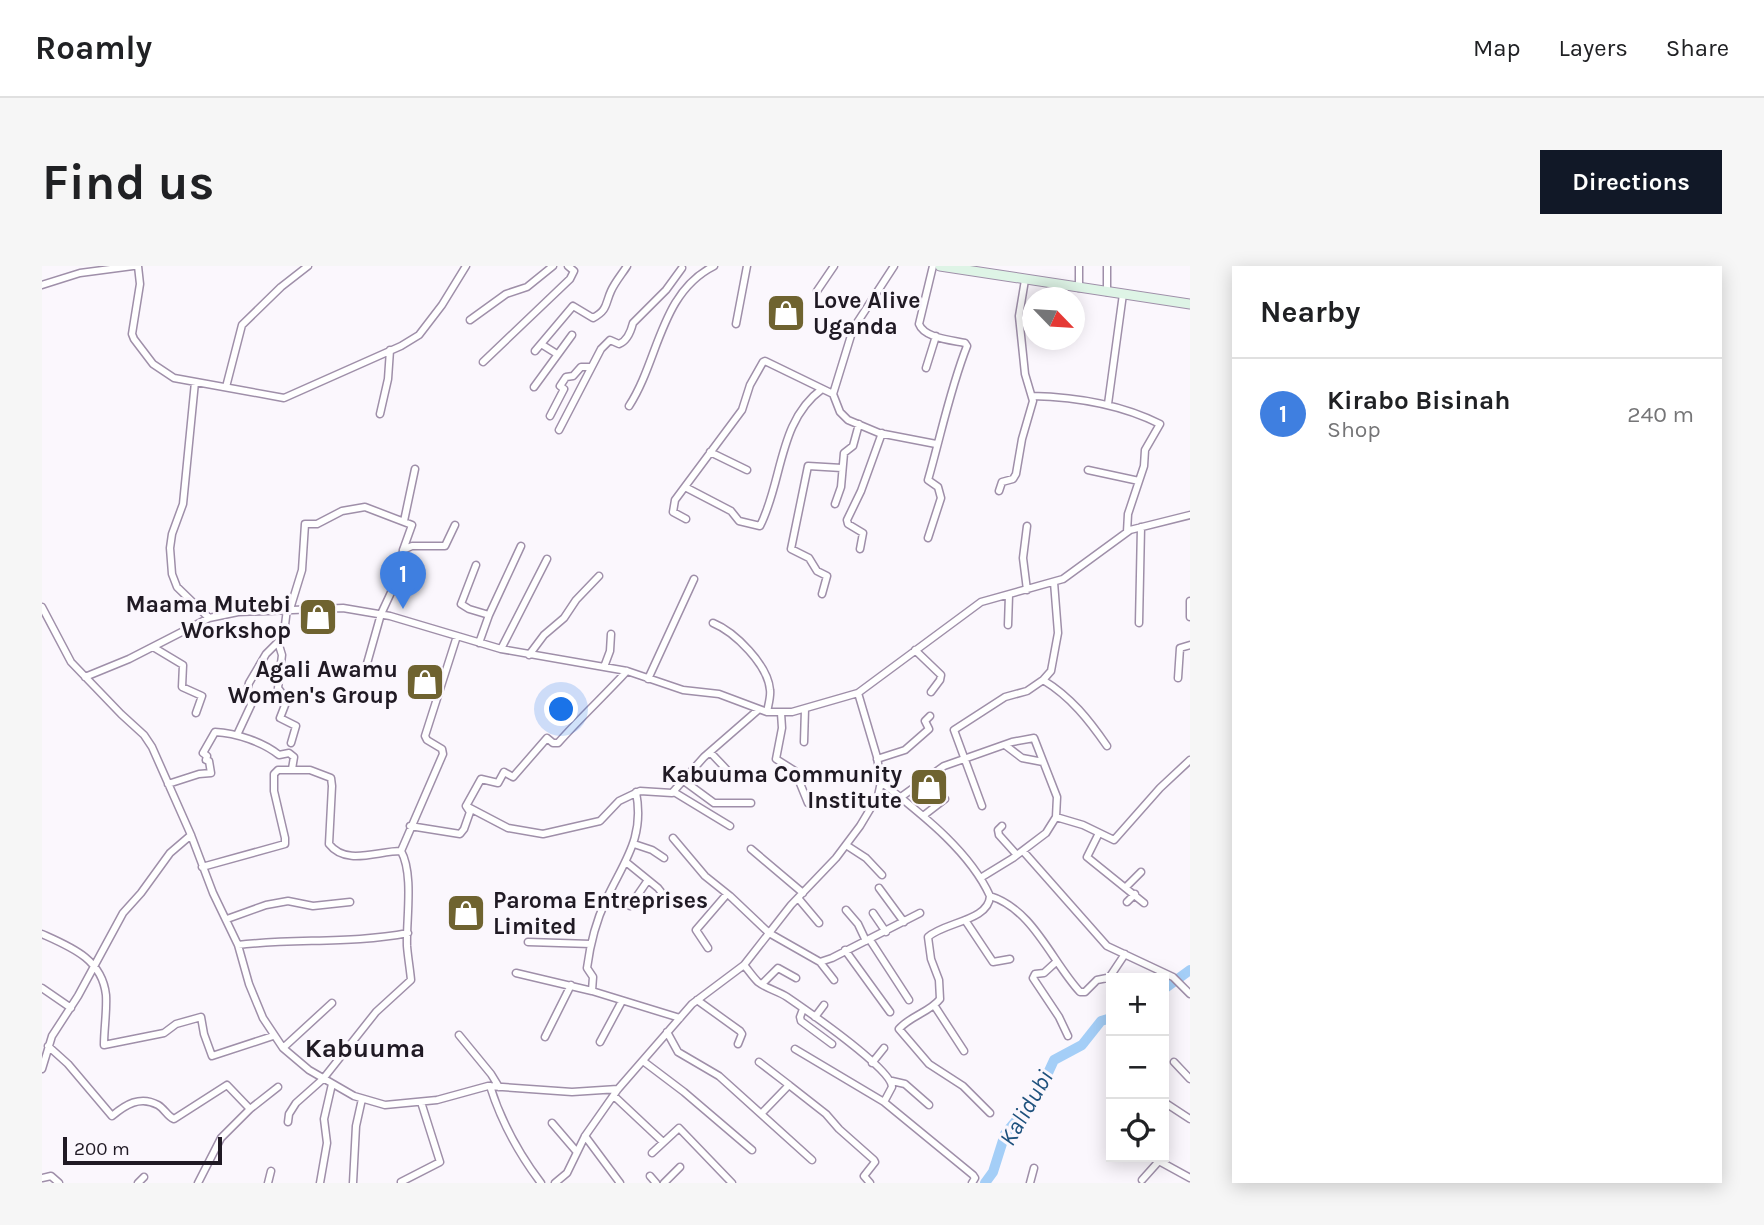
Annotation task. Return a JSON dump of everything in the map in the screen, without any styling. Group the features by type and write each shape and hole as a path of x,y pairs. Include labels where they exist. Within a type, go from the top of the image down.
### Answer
{"street":[{"path":"42,285 80,273 135,266 140,284 132,323 134,339 153,364 166,375 284,398 411,340 425,329 466,266"},
{"path":"226,387 242,326 281,287 308,266"},
{"path":"470,320 506,294 527,287 553,266"},
{"path":"483,362 570,279 573,271 568,266"},
{"path":"535,351 573,306 593,318 596,317 607,305 612,289 627,266"},
{"path":"629,406 639,390 676,300 694,281 714,266"},
{"path":"736,324 747,266"},
{"path":"817,290 834,266"},
{"path":"833,394 853,328 894,266"},
{"path":"928,538 942,498 938,487 928,481 936,444 949,409 955,376 967,346 965,343 922,331 919,324 933,266"},
{"path":"940,266 1003,271 1025,280 1072,287"},
{"path":"1079,266 1079,287"},
{"path":"1107,266 1107,292"},
{"path":"559,430 590,367 608,341 619,344 624,342 633,323 666,290 680,267 694,281"},
{"path":"999,491 1002,482 1013,479 1016,474 1032,396 1025,374 1019,316 1025,280"},
{"path":"1085,289 1190,304"},
{"path":"1108,404 1123,294"},
{"path":"534,387 572,335"},
{"path":"926,368 936,336"},
{"path":"541,344 556,354"},
{"path":"380,414 388,379 390,350"},
{"path":"686,519 674,513 672,508 678,495 742,410 750,385 765,361 833,394 843,416 859,424 882,433 936,444"},
{"path":"550,416 564,389 560,386 566,377 573,376 581,367 590,367"},
{"path":"195,382 183,504 170,548 172,574 177,587 209,618"},
{"path":"685,487 731,511 738,520 760,526 789,433 799,411 822,389"},
{"path":"1032,396 1069,397 1108,404 1160,424 1144,450 1126,532"},
{"path":"835,504 841,487 844,453 853,446 859,424"},
{"path":"860,549 863,533 848,524 847,520 863,486 882,433"},
{"path":"710,452 747,470"},
{"path":"822,594 827,576 817,571 808,558 790,550 808,466 842,468"},
{"path":"404,521 415,469"},
{"path":"1088,470 1139,481"},
{"path":"236,735 251,705 247,691 249,683 266,654 278,642 285,625 302,570 305,524 317,524 342,511 360,507 412,526 403,550 401,571 381,614 366,667"},
{"path":"85,677 122,663 209,618 237,612 343,608 381,614 500,649 626,671 682,690 719,694 758,710 781,713 805,709 858,693 981,602 1054,582 1077,571 1126,532 1190,515"},
{"path":"403,550 412,546 445,546 455,525"},
{"path":"1027,526 1023,558 1027,590"},
{"path":"1139,623 1141,527"},
{"path":"479,643 521,546"},
{"path":"500,649 547,559"},
{"path":"476,565 461,604 489,615"},
{"path":"529,655 599,576"},
{"path":"648,679 694,579"},
{"path":"982,806 955,729 1005,696 1027,691 1051,671 1058,633 1054,582"},
{"path":"1008,625 1009,595"},
{"path":"1190,601 1190,617"},
{"path":"42,607 64,653 144,735 156,754 202,867 238,945 253,997 273,1036 301,1064 332,1084 362,1098 386,1105 421,1102 490,1086 616,1092 663,1142"},
{"path":"713,623 729,632 759,662 771,691 767,712"},
{"path":"604,667 610,651 611,634"},
{"path":"288,1122 289,1114 296,1103 323,1079 376,1012 410,983 407,881 401,851 443,754 442,749 425,736 457,636"},
{"path":"278,642 282,660 278,688 287,700 280,718 296,726 292,743"},
{"path":"1178,678 1180,648 1190,645"},
{"path":"153,646 183,665 183,687 202,696 196,713"},
{"path":"915,650 941,675 931,692"},
{"path":"466,806 481,779 498,783 505,772 513,777 547,738 558,743 626,671"},
{"path":"1043,680 1061,691 1079,709 1107,746"},
{"path":"555,1183 567,1173 585,1136 616,1092 697,1000 744,965 846,845 878,796 881,782 877,759 858,693"},
{"path":"804,742 805,709"},
{"path":"466,806 508,828 543,834 600,821 619,801 636,792 674,792 710,752 758,710"},
{"path":"781,713 782,728 776,759 796,771 808,803"},
{"path":"877,759 909,748 929,729 925,721 930,716"},
{"path":"168,784 199,774 211,774 211,764 203,753 212,734 216,732 236,735 270,748 279,755 289,753 294,757 292,769"},
{"path":"901,797 940,768 1005,745 1034,738 1057,797 1056,817 1046,833 982,877"},
{"path":"1005,745 1023,758 1043,762"},
{"path":"710,752 727,770"},
{"path":"1056,817 1114,840 1160,788 1190,760"},
{"path":"202,867 285,844 274,791 274,774 278,770 310,770 327,775 332,781 329,844 341,854 353,856 401,851"},
{"path":"684,781 712,802 751,803"},
{"path":"881,782 923,816 982,877 990,896 987,908 928,937 931,959 939,980 940,999 899,1028 929,1064 963,1086 990,1113"},
{"path":"592,990 593,976 587,968 591,944 605,901 634,844 639,820 636,792"},
{"path":"674,792 730,826"},
{"path":"923,816 945,799"},
{"path":"410,826 460,834 470,812 466,806"},
{"path":"1002,826 998,830 999,835 1020,853 1104,944 1173,977 1190,994"},
{"path":"1099,833 1087,857 1144,903"},
{"path":"42,1069 48,1046 123,913 142,894 170,853 191,835"},
{"path":"673,838 705,876 769,933 820,962 834,980"},
{"path":"634,844 652,850 664,858"},
{"path":"846,845 866,858 882,875"},
{"path":"751,849 779,870 819,923"},
{"path":"626,862 649,880 669,902"},
{"path":"1126,887 1141,872"},
{"path":"630,906 649,880"},
{"path":"879,888 904,922"},
{"path":"708,948 696,930 727,894"},
{"path":"1127,902 1135,894"},
{"path":"990,896 1003,901 1029,924 1081,993 1097,980 1106,979"},
{"path":"227,919 266,905 288,901 313,906 350,902"},
{"path":"846,911 858,924 909,1000"},
{"path":"873,913 886,932"},
{"path":"820,962 868,941 920,913"},
{"path":"965,920 993,962 1010,959"},
{"path":"238,945 318,939 379,939 408,933"},
{"path":"42,934 74,948 94,964 106,995 104,1045 164,1033 176,1024 201,1017 212,1056 273,1036"},
{"path":"528,942 591,944"},
{"path":"845,950 890,1012"},
{"path":"1114,973 1125,954"},
{"path":"1056,962 1044,973 1035,974 1032,978 1059,1017 1068,1036"},
{"path":"744,965 762,984 815,1017 861,1051 892,1081 905,1084 929,1105"},
{"path":"762,984 778,968 796,978"},
{"path":"516,973 592,990 680,1018"},
{"path":"545,1037 571,985"},
{"path":"42,988 71,1008"},
{"path":"697,1000 740,1031 742,1034 738,1044"},
{"path":"600,1042 622,1001"},
{"path":"283,1048 332,1003"},
{"path":"815,1017 824,1005"},
{"path":"934,1005 964,1052"},
{"path":"803,1009 800,1017 802,1021 832,1044"},
{"path":"667,1032 678,1052 719,1076 812,1160"},
{"path":"459,1035 499,1087"},
{"path":"48,1046 68,1064 113,1116 124,1106 138,1101 158,1105 174,1119 227,1085 250,1109"},
{"path":"872,1063 884,1048"},
{"path":"795,1049 884,1102 973,1175 975,1178 972,1183"},
{"path":"643,1061 752,1150"},
{"path":"759,1062 826,1114 874,1160 864,1176 870,1183"},
{"path":"1174,1062 1190,1079"},
{"path":"884,1102 892,1087 892,1081"},
{"path":"320,1183 327,1143 324,1119 332,1084"},
{"path":"762,1113 789,1085"},
{"path":"490,1086 503,1120 530,1169 541,1183"},
{"path":"198,1183 221,1138 250,1109 278,1087"},
{"path":"352,1183 356,1126 362,1098"},
{"path":"401,1182 440,1162 421,1102"},
{"path":"1169,1105 1190,1118"},
{"path":"552,1123 576,1151"},
{"path":"652,1153 679,1128 682,1129 732,1183"},
{"path":"585,1136 620,1183"},
{"path":"1142,1180 1159,1161 1190,1178"},
{"path":"664,1183 680,1167"},
{"path":"1030,1183 1034,1168"},
{"path":"268,1183 271,1171"},
{"path":"42,1178 51,1176 59,1183"},
{"path":"650,1176 656,1183"},
{"path":"138,1183 145,1177"}],"waterway":[{"name":"Kalidubi","path":"1169,985 1190,970"},
{"name":"Kalidubi","path":"985,1183 993,1172 1005,1134 1043,1084 1054,1060 1082,1045 1101,1021 1106,1020"}],"place":[{"name":"Love Alive Uganda","path":"786,313"},
{"name":"Kirabo Bisinah","path":"403,609"},
{"name":"Maama Mutebi Workshop","path":"318,617"},
{"name":"Agali Awamu Women's Group","path":"425,682"},
{"name":"Kabuuma Community Institute","path":"929,787"},
{"name":"Paroma Entreprises Limited","path":"466,913"}],"district":[{"name":"Kabuuma","path":"365,1048"}]}
